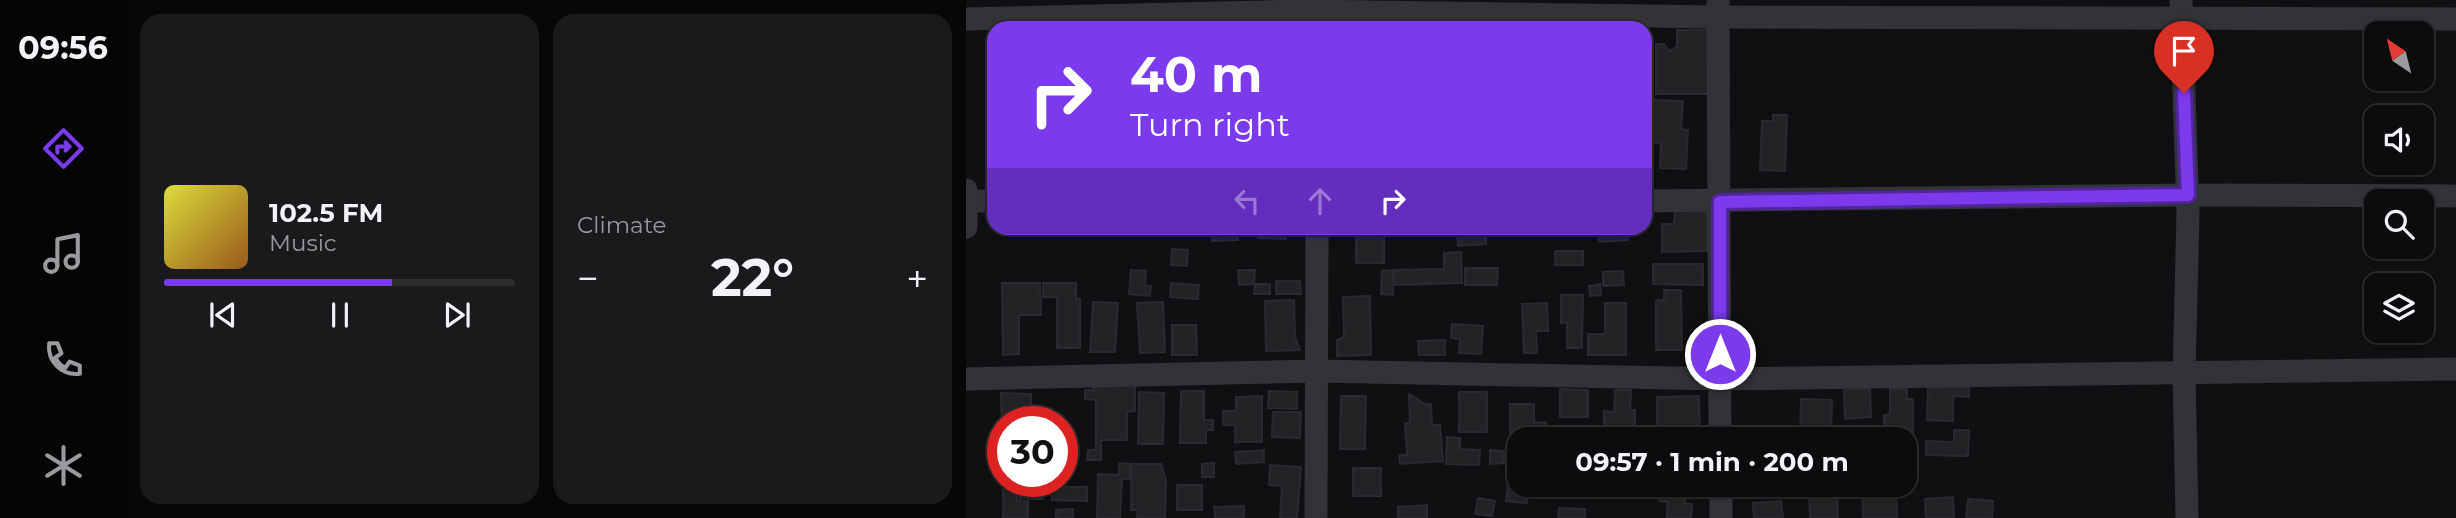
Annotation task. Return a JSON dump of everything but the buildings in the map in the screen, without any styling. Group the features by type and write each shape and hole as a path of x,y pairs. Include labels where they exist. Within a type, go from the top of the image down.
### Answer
{"street":[{"path":"2182,8 2188,195 2184,374 2187,518"},
{"path":"966,19 1718,9 2182,8 2456,19"},
{"path":"1718,9 1720,427"},
{"path":"966,190 966,227"},
{"path":"1652,201 2188,195 2456,196"},
{"path":"966,201 987,201"},
{"path":"1316,518 1317,235"},
{"path":"966,379 1317,371 1720,379 2456,369"},
{"path":"1720,497 1721,518"}],"route":[{"path":"1720,354 1720,202 2188,195 2184,93"}]}
